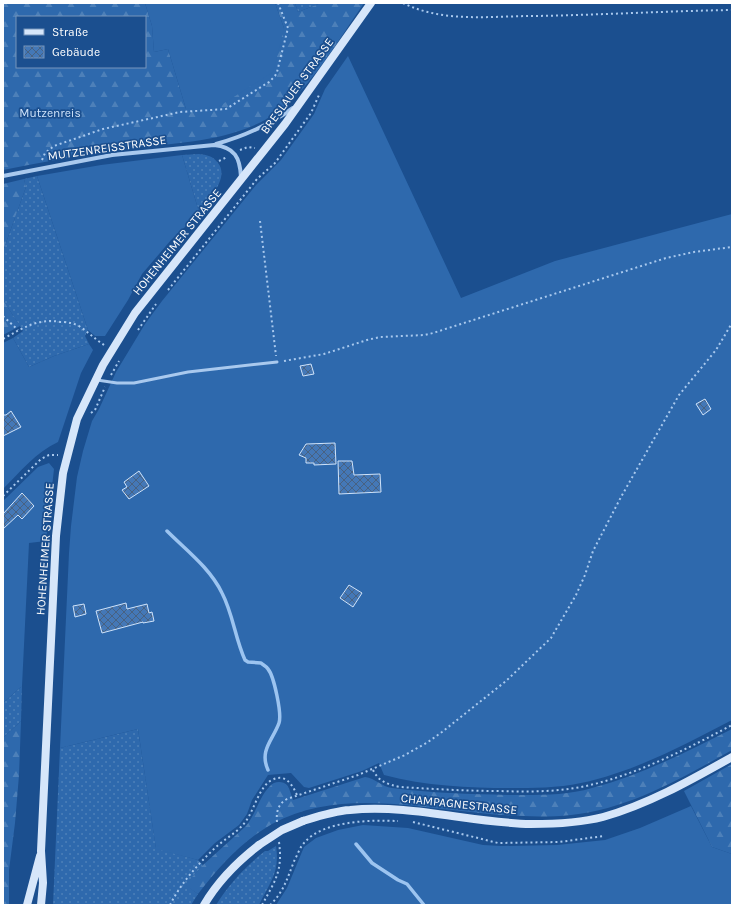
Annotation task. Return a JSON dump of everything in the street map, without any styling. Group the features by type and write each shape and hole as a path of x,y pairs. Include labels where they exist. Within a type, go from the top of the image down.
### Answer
{"main road":[{"name":"BRESLAUER STRASSE","path":"240,182 302,101 371,3"},
{"name":"HOHENHEIMER STRASSE","path":"41,905 43,883 41,851 56,536 63,473 67,454 77,419 112,350 140,307 240,182"},
{"name":"CHAMPAGNESTRASSE","path":"204,905 210,894 239,861 259,845 282,830 303,821 339,811 364,809 394,810 530,824 566,823 618,812 650,800 689,781 732,757"},
{"name":"HOHENHEIMER STRASSE","path":"27,905 41,851"}],"street":[{"name":"MUTZENREISSTRASSE","path":"3,176 41,167 112,155 214,145 234,139 268,125 302,101"},
{"name":"MUTZENREISSTRASSE","path":"214,145 226,147 234,153 239,164 241,176 240,182"}],"lane":[{"path":"96,379 134,383 188,372 277,362"}],"path":[{"path":"41,167 44,153 60,144 103,129 180,112 226,109 269,82 277,72 288,28 278,3"},
{"path":"403,3 424,12 462,17 732,10"},
{"path":"167,291 257,179 275,163"},
{"path":"260,221 277,362 324,354 380,337 425,335 437,332 666,258 694,252 732,247"},
{"path":"136,332 157,303"},
{"path":"3,316 18,330"},
{"path":"3,339 28,325 49,320 69,323 81,328 112,350"},
{"path":"278,826 277,814 279,806 284,800 373,770 406,755 437,736 506,681 551,638 576,596 592,551 679,395 716,350 732,323"},
{"path":"93,412 120,358"},
{"path":"3,496 41,459 49,456 67,454"},
{"path":"373,770 380,781 387,784 400,786 484,791 539,792 556,790 594,783 646,766 732,725"},
{"path":"170,905 190,874 246,821 266,784 270,780 280,778 287,780 292,785 297,795"},
{"path":"270,905 285,886 301,847 311,836 325,829 350,823 402,821"},
{"path":"411,822 498,843 559,842 604,836"},
{"path":"262,905 279,872 281,858 279,841"}],"green space":[{"name":"Mutzenreis","path":"3,3 145,3 152,26 154,52 168,49 186,109 284,28 275,3 295,3 298,12 321,3 364,3 302,90 278,112 261,122 242,130 204,140 64,158 3,170"},
{"path":"145,3 275,3 284,28 273,72 218,107 186,109 168,49 154,52 152,26"},
{"path":"295,3 321,3 298,12"},
{"path":"348,56 461,298 555,261 732,214 732,720 677,748 639,765 601,778 563,786 537,788 495,788 431,784 384,775 379,763 362,771 309,788 304,787 291,773 268,775 252,800 247,814 239,825 215,843 198,860 156,849 138,729 60,748 69,553 77,477 92,421 116,372 145,324 256,185 281,160 314,114 325,89"},
{"path":"199,154 210,156 214,159 221,169 221,175 220,182 216,189 199,212 182,155"},
{"path":"182,155 199,212 171,240 142,274 128,300 105,336 95,336 88,330 37,176 101,165"},
{"path":"37,176 88,330 85,336 89,344 54,356 29,367 13,338 23,331 3,300 3,251 26,187 24,179"},
{"path":"24,179 26,187 3,251 3,184"},
{"path":"3,300 20,326 3,335"},
{"path":"13,338 29,367 54,356 89,344 93,350 81,373 58,442 35,457 3,489 3,343"},
{"path":"49,463 54,469 46,541 29,543 22,686 3,703 3,501 38,467"},
{"path":"22,686 21,721 3,738 3,703"},
{"path":"21,721 19,775 9,870 9,905 3,905 3,738"},
{"path":"138,729 156,848 198,860 203,865 186,885 198,894 191,905 53,905 60,748"},
{"path":"732,729 732,750 654,791 593,812 560,816 514,816 374,803 322,807 296,813 272,824 251,838 231,856 198,894 185,885 203,865 246,826 266,790 276,782 287,785 293,800 365,777 388,787 407,790 464,794 561,794 582,791 628,777 681,754"},
{"path":"732,764 732,854 712,847 684,791"},
{"path":"691,806 712,847 732,854 732,905 276,905 287,888 304,847 316,838 338,830 363,825 408,828 483,845 557,845 605,840 640,828"},
{"path":"276,846 277,863 273,877 259,905 216,905 232,882 244,869 265,851 268,851"}],"building":[{"path":"311,364 314,374 303,376 300,366"},
{"path":"705,399 711,409 703,415 696,404"},
{"path":"11,411 21,427 3,436 3,415 6,415"},
{"path":"335,443 336,464 314,465 314,463 306,463 306,458 299,455 306,444"},
{"path":"338,461 352,461 354,475 380,474 381,492 339,494"},
{"path":"139,471 149,486 129,499 122,490 127,487 124,482"},
{"path":"22,493 34,506 22,519 18,515 3,529 3,514"},
{"path":"349,585 362,593 353,607 340,598"},
{"path":"126,603 127,609 147,604 149,613 152,612 154,621 143,622 102,633 96,611"},
{"path":"84,604 86,614 75,617 73,606"}],"waterway":[{"path":"167,531 204,567 217,584 229,609 245,660 248,662 261,663 267,668 273,679 280,718 266,751 265,757 268,770"},
{"path":"356,844 372,863 398,880 407,884 424,905"}]}
